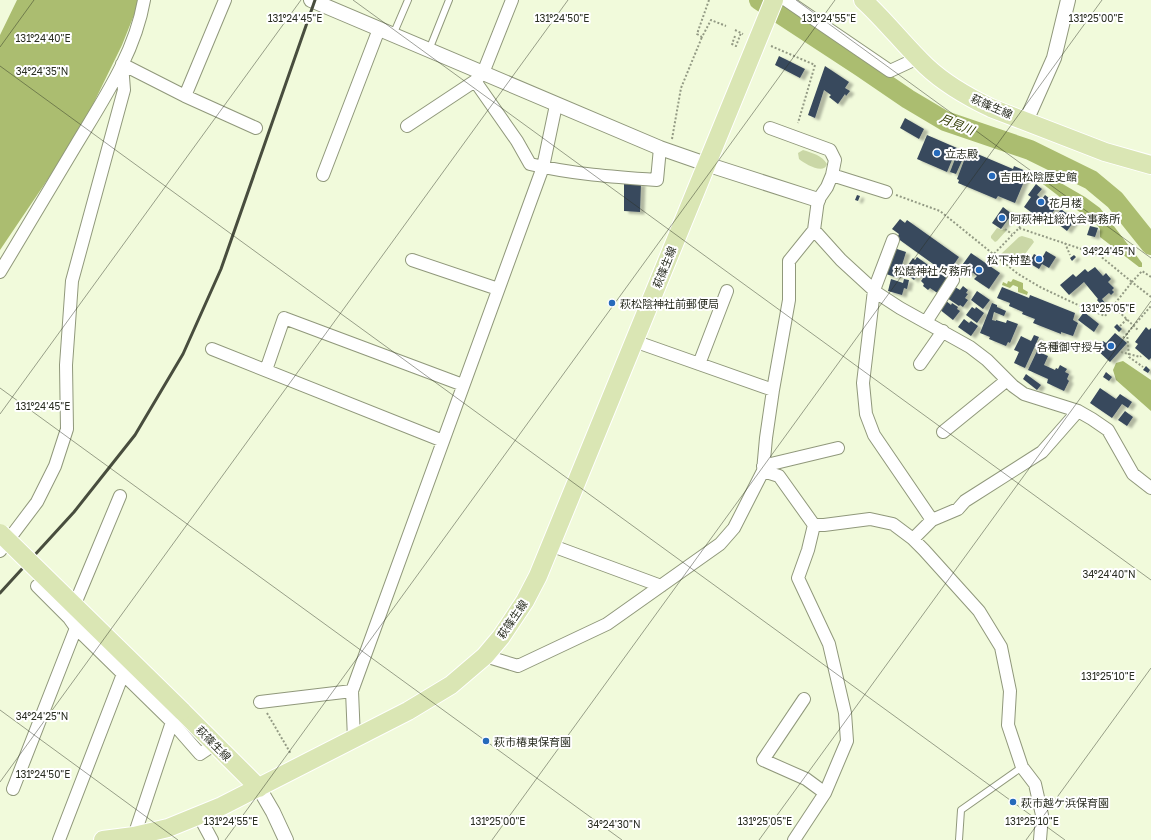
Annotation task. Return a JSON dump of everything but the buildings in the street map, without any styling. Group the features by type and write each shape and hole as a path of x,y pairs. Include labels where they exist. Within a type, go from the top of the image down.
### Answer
{"main road":[{"name":"萩篠生線","path":"0,532 177,717 216,744 259,788 408,711 451,685 485,656 501,637 525,601 538,576 774,0"},
{"name":"萩篠生線","path":"863,0 881,16 928,68 952,86 973,99 990,108 1105,152 1151,165"},
{"path":"103,840 134,836 168,828 198,814 222,806 259,788"}],"street":[{"path":"0,272 91,121 122,64 139,23 144,0"},
{"path":"185,96 225,0"},
{"path":"311,0 429,50 479,77 556,105 665,150 818,200"},
{"path":"407,126 479,77 512,0"},
{"path":"786,0 890,71 918,58"},
{"path":"1026,121 1054,58 1068,0"},
{"path":"323,175 379,29"},
{"path":"122,64 185,96 256,128"},
{"path":"0,550 37,502 55,466 67,429 66,365 72,281 124,90 122,64"},
{"path":"479,77 530,164 603,176 657,180 665,150"},
{"path":"354,739 352,690 543,167 556,105"},
{"path":"485,656 518,666 606,624 720,544 734,528 763,468 773,390 789,300 789,261 814,230 818,200 827,187 832,175 835,160 830,150 770,128"},
{"path":"832,175 886,192"},
{"path":"814,230 841,260 874,290 900,308 970,347 987,360 1024,394 1078,411 1108,430 1133,474 1151,488"},
{"path":"893,240 874,290 863,383 866,414 874,435 932,520"},
{"path":"412,260 498,289"},
{"path":"926,322 953,280"},
{"path":"699,364 727,291"},
{"path":"266,370 284,318 463,386"},
{"path":"920,364 943,332"},
{"path":"634,340 773,390"},
{"path":"212,349 444,441"},
{"path":"943,432 1007,380"},
{"path":"909,532 958,509 965,501 1042,452 1078,411"},
{"path":"763,468 838,448"},
{"path":"763,468 779,476 814,525 808,550 798,578 829,644 845,713 847,740 825,793 794,840"},
{"path":"69,618 120,496"},
{"path":"814,525 870,519 893,524 909,532 927,547 979,611 1001,648 1010,690 1008,725 1022,767 1034,784 1042,815 1040,840"},
{"path":"550,545 661,586"},
{"path":"37,586 69,618 76,628 123,674 177,717 134,836"},
{"path":"13,789 76,628"},
{"path":"59,840 123,674"},
{"path":"260,702 352,690"},
{"path":"804,699 763,760 806,779 825,793"},
{"path":"259,788 276,818 286,840"},
{"path":"198,814 212,840"}],"lane":[{"path":"394,35 408,0"},
{"path":"429,50 449,0"},
{"path":"959,840 961,810 1022,767"}],"path":[{"path":"702,37 697,34 709,0"},
{"path":"665,150 681,88 702,37 711,20 726,26"},
{"path":"735,30 742,33 736,46 732,44 735,36"},
{"path":"771,46 815,64 798,122"},
{"path":"886,192 940,211 1018,274 1078,305 1105,316 1142,271 1151,277"},
{"path":"989,259 992,254 1030,215"},
{"path":"1019,228 1099,255 1151,297"},
{"path":"1005,229 1012,234"},
{"path":"1065,243 1070,255"},
{"path":"1114,306 1139,331"},
{"path":"1123,338 1151,306"},
{"path":"1120,326 1127,319"},
{"path":"1127,334 1129,357 1143,367"},
{"path":"1121,352 1141,356"},
{"path":"260,702 299,767"}],"shaded area":[{"path":"17,0 138,0 138,5 122,45 79,133 0,250 0,35"},
{"path":"803,150 822,158 827,164 825,167 822,169 814,168 799,159 798,153"},
{"path":"1034,172 1038,172 1054,179 1085,197 1100,208 1142,263 1142,267 1139,267 1100,237 1100,229 1098,226 1035,178 1033,176"},
{"path":"997,228 1002,230 1004,229 1006,231 995,242 991,236"},
{"path":"1022,236 1032,239 1034,242 1015,266 1001,256 1001,254"},
{"path":"1013,279 1023,283 1023,289 1028,292 1027,295 1018,292 1018,287 1013,285 1010,288 1002,285 1003,282 1007,284 1008,281 1011,282"},
{"path":"1123,361 1151,380 1151,411 1116,380 1113,370 1116,363"}],"waterway":[{"name":"月見川","path":"759,0 908,99 945,121 1030,150 1091,180 1115,200 1151,245"}],"railway":[{"path":"0,593 74,512 135,435 183,354 221,269 315,0"}],"place":[{"name":"立志殿","path":"937,153"},
{"name":"吉田松陰歴史館","path":"992,176"},
{"name":"花月楼","path":"1041,202"},
{"name":"阿萩神社総代会事務所","path":"1002,218"},
{"name":"松下村塾","path":"1039,259"},
{"name":"松蔭神社々務所","path":"979,270"},
{"name":"萩松陰神社前郵便局","path":"612,303"},
{"name":"各種御守授与","path":"1111,346"},
{"name":"萩市椿東保育園","path":"486,741"},
{"name":"萩市越ケ浜保育園","path":"1013,802"}]}
